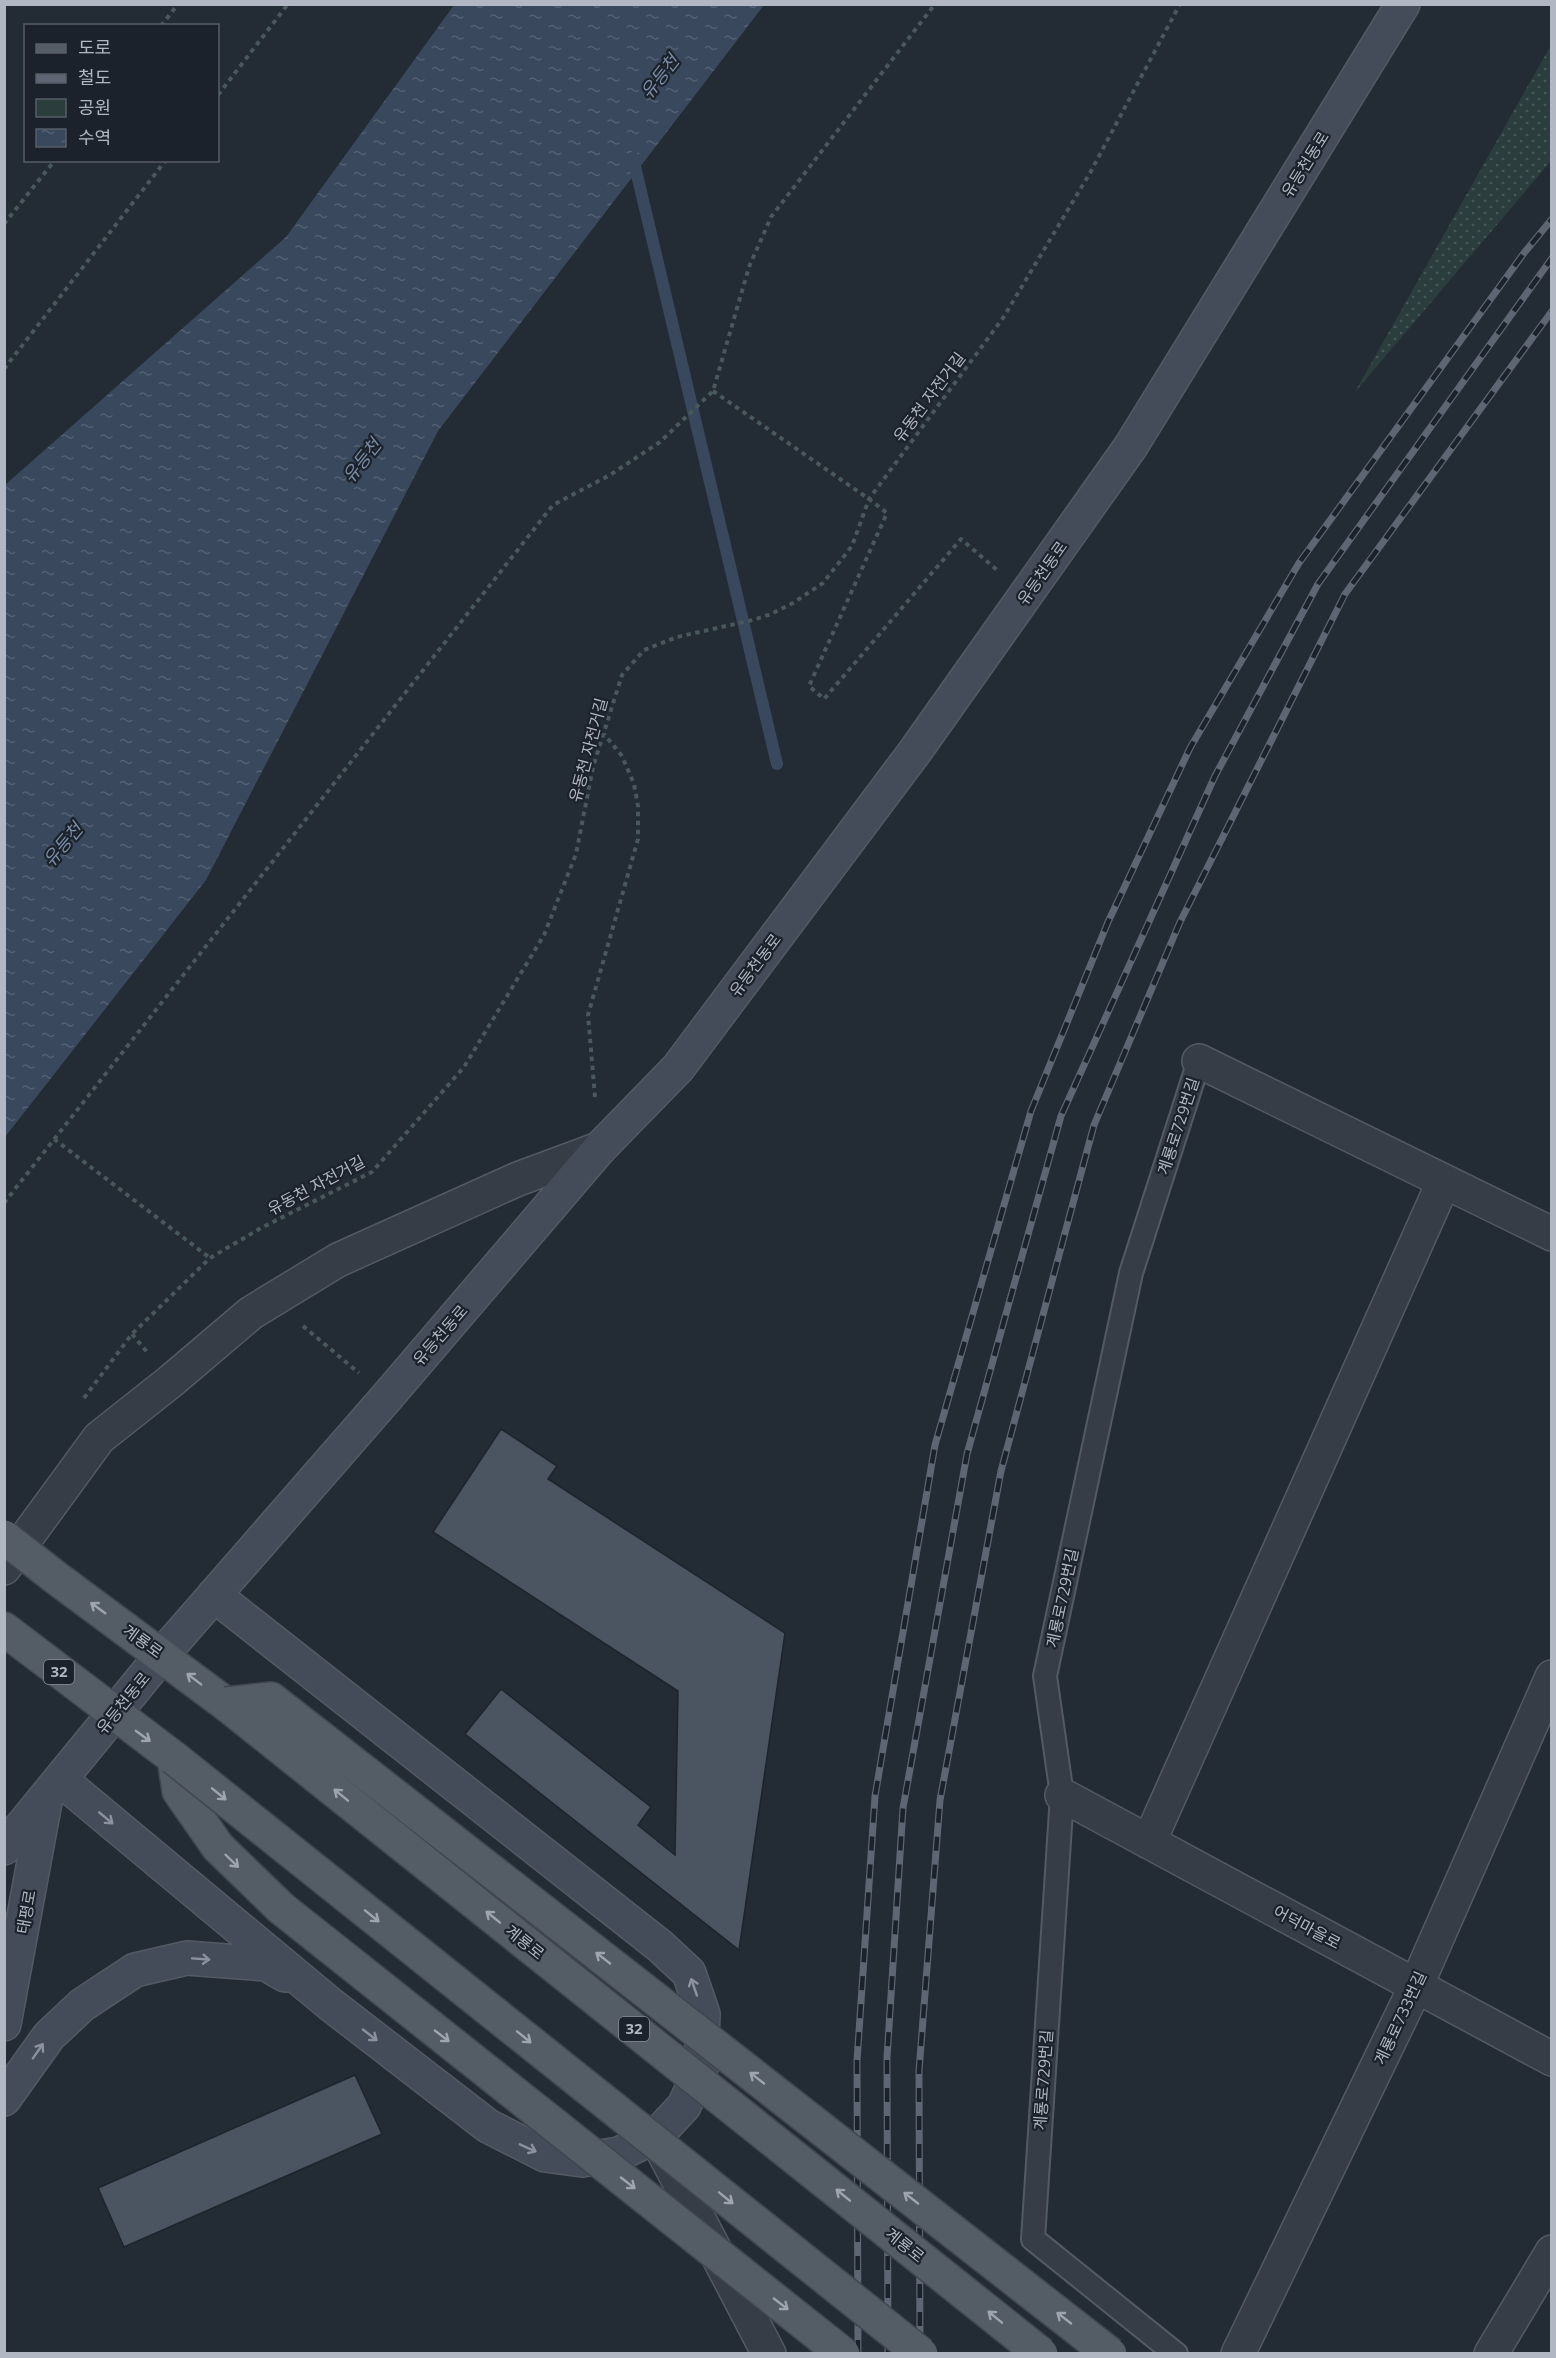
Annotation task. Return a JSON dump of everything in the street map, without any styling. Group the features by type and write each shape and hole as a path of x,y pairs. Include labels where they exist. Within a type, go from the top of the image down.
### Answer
{"main road":[{"name":"유등천동로","path":"4,1848 162,1655 599,1149 678,1068 916,750 1131,446 1403,4"},
{"name":"계룡로","path":"4,1537 226,1704 1041,2354"},
{"path":"53,1790 488,2126 545,2155 582,2160 619,2154 656,2136 684,2106 701,2069 703,2014 689,1973 660,1946 214,1595"},
{"name":"32","path":"4,1629 113,1714 174,1758 921,2354"},
{"path":"226,1704 271,1699 1110,2354"},
{"path":"174,1758 179,1791 218,1847 281,1908 843,2354"},
{"name":"태평로","path":"4,2024 53,1790"},
{"path":"4,2099 49,2036 82,2005 135,1970 187,1958 266,1964 330,2004"}],"street":[{"name":"계룡로729번길","path":"1198,1061 1551,1234"},
{"path":"4,1568 99,1438 171,1382 251,1313 338,1260 518,1179 599,1149"},
{"path":"1149,1842 1444,1181"},
{"name":"계룡로733번길","path":"1238,2354 1416,1986 1551,1677"},
{"name":"어덕마을로","path":"1062,1795 1551,2059"},
{"path":"656,2136 769,2354"},
{"path":"1491,2354 1551,2252"}],"lane":[{"name":"계룡로729번길","path":"1176,2354 1033,2239 1062,1795 1045,1676 1131,1273 1198,1061"}],"path":[{"path":"163,24 178,4"},
{"path":"219,94 288,4"},
{"path":"4,1203 553,505 610,475 660,442 713,391 749,267 771,217 935,4"},
{"name":"유동천 자전거길","path":"77,1407 132,1334 210,1258 261,1228 372,1172 464,1067 544,935 576,854 593,767 622,675 644,650 678,637 753,620 794,603 822,584 852,546 869,499 1003,318 1090,172 1180,4"},
{"path":"4,224 53,162"},
{"path":"4,369 164,162"},
{"path":"713,391 886,513 809,686 824,699 961,539 1026,594"},
{"path":"599,1149 588,1015 638,839 638,806 634,784 622,756 603,733"},
{"path":"54,1139 210,1258"},
{"path":"295,1320 338,1354"}],"green space":[{"path":"1551,45 1551,161 1355,392"}],"water":[{"name":"유등천","path":"454,5 764,5 438,431 206,880 5,1137 5,485 286,237"}],"building":[{"path":"501,1429 557,1466 548,1479 785,1633 739,1950 465,1734 501,1689 651,1807 638,1825 675,1855 678,1691 433,1532"},
{"path":"355,2075 382,2134 124,2247 98,2188"}],"waterway":[{"path":"633,158 777,764"}],"railway":[{"path":"858,2354 857,2061 875,1796 935,1445 1031,1111 1108,922 1190,748 1299,563 1524,253 1552,219"},
{"path":"888,2354 887,2058 903,1808 967,1454 1061,1116 1215,776 1318,584 1552,258"},
{"path":"920,2354 919,2071 940,1800 1001,1471 1094,1125 1180,922 1345,594 1552,311"}]}
